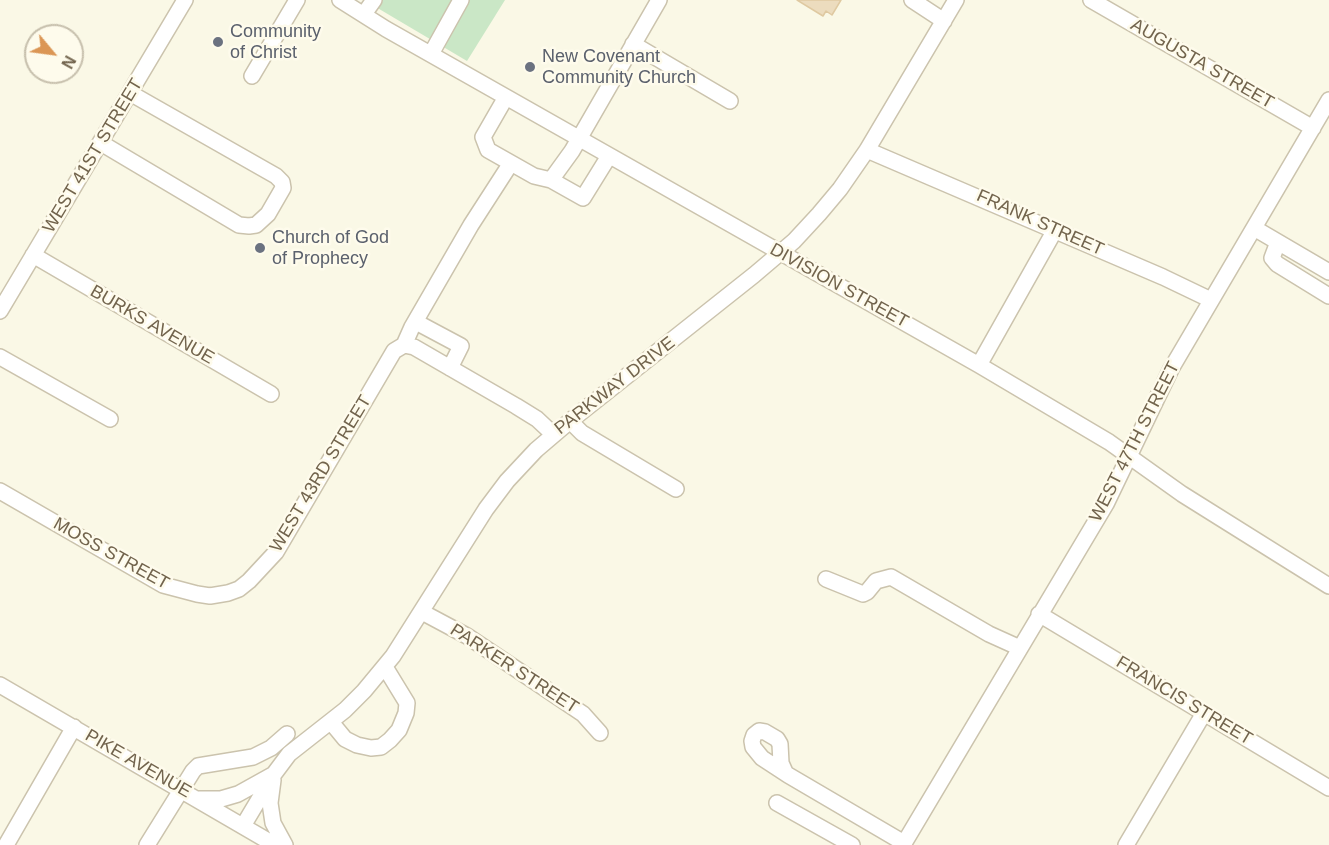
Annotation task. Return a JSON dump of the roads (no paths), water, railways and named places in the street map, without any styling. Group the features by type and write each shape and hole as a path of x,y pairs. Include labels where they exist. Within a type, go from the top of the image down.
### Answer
{"street":[{"name":"WEST 41ST STREET","path":"1,305 185,0"},
{"path":"252,76 297,0"},
{"name":"DIVISION STREET","path":"340,0 430,54 979,365 1109,442 1182,494 1329,585"},
{"path":"364,14 374,0"},
{"path":"430,54 461,0"},
{"path":"551,180 659,0"},
{"path":"912,0 944,21"},
{"name":"PARKWAY DRIVE","path":"243,826 288,754 331,722 385,668 486,509 507,482 553,434 754,275 819,214 867,150 956,0"},
{"name":"AUGUSTA STREET","path":"1091,0 1313,128"},
{"path":"633,44 730,101"},
{"path":"100,143 239,225 256,225 268,214 283,188 282,182 276,176 130,93"},
{"path":"506,97 483,137 488,150 534,176 551,180 583,198 609,156"},
{"name":"WEST 47TH STREET","path":"903,844 1106,504 1171,369 1329,100"},
{"name":"FRANK STREET","path":"867,150 1163,277 1211,300"},
{"name":"WEST 43RD STREET","path":"228,593 239,589 249,581 276,552 394,351 404,345 471,225 511,163"},
{"path":"1254,228 1329,272"},
{"path":"979,365 1055,230"},
{"path":"1278,242 1272,258 1277,264 1329,296"},
{"name":"BURKS AVENUE","path":"33,255 272,394"},
{"path":"416,322 461,346 450,368"},
{"path":"404,345 414,347 537,419 553,434"},
{"path":"0,357 110,418"},
{"path":"570,421 582,433 676,489"},
{"name":"MOSS STREET","path":"0,491 163,585 210,596 228,593"},
{"path":"826,579 863,594 876,581 891,577 971,624 1020,648"},
{"name":"PARKER STREET","path":"422,612 467,636 584,714 600,733"},
{"name":"FRANCIS STREET","path":"1039,614 1329,788"},
{"path":"331,722 345,739 357,746 381,747 390,740 399,729 406,713 406,702 385,668"},
{"name":"PIKE AVENUE","path":"0,685 275,845"},
{"path":"1126,845 1204,713"},
{"path":"6,845 74,728"},
{"path":"147,845 198,766 254,757 271,748 286,734"},
{"path":"785,772 903,844"},
{"path":"274,774 270,804 273,823 285,845"},
{"name":"PARKWAY DRIVE","path":"198,799 221,799 238,794 274,774"},
{"path":"777,803 852,845"}],"place":[{"name":"Community of Christ","path":"218,42"},
{"name":"New Covenant Community Church","path":"530,67"},
{"name":"Church of God of Prophecy","path":"260,248"}]}
